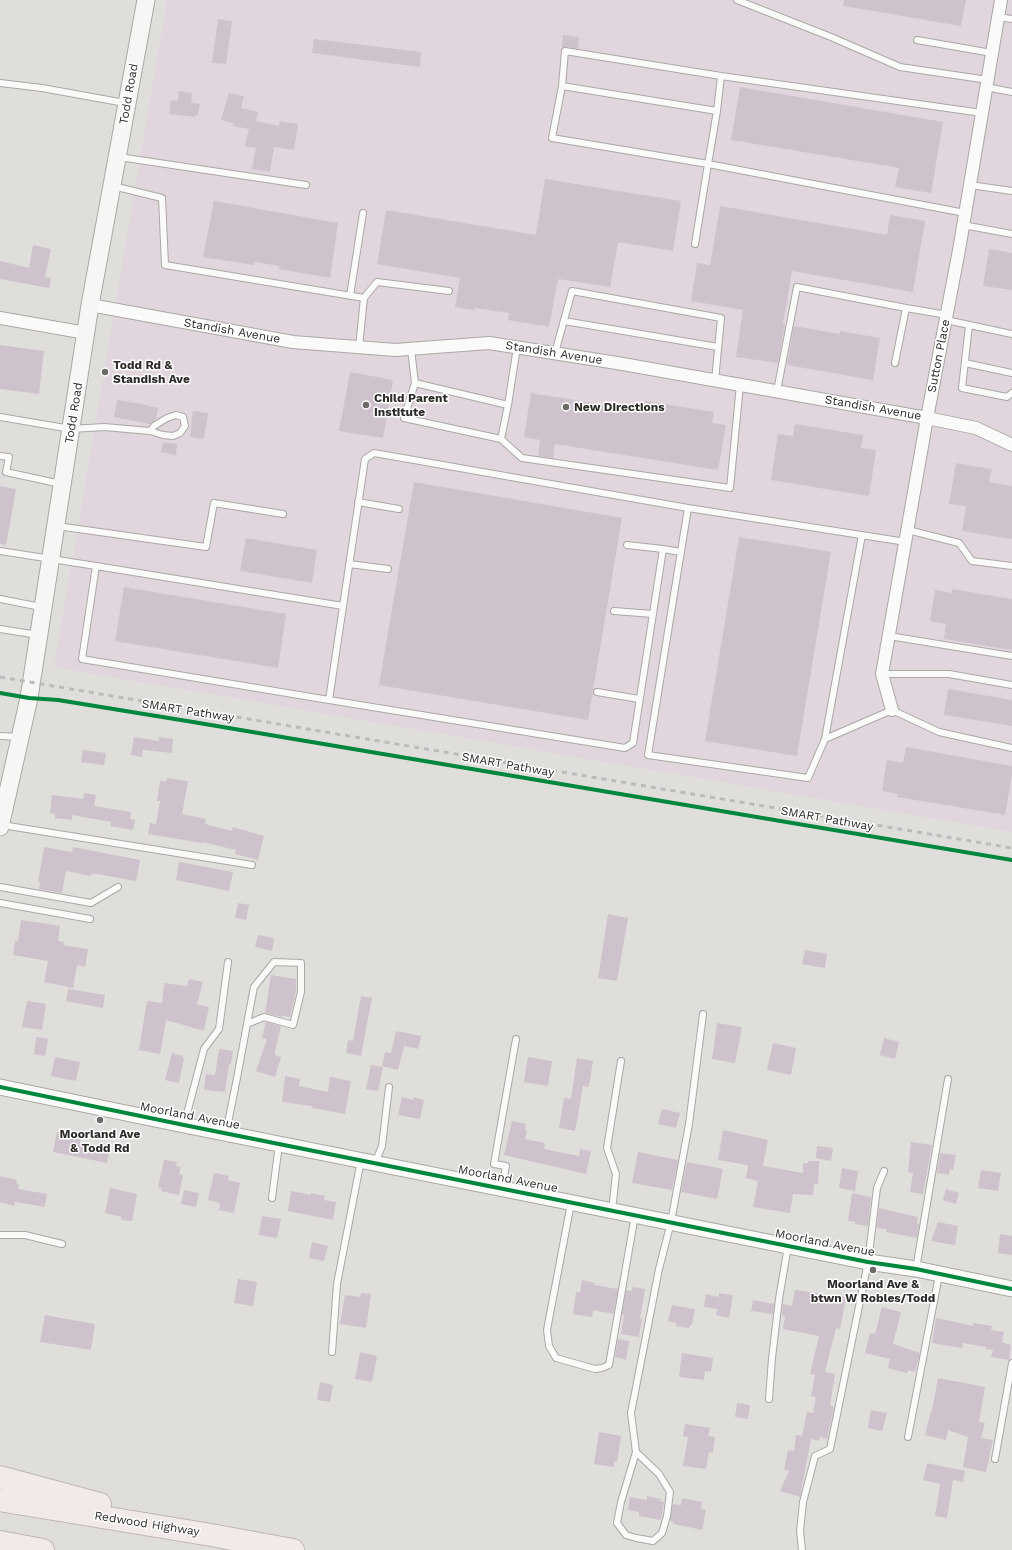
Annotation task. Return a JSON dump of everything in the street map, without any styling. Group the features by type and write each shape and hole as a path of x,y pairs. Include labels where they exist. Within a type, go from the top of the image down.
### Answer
{"highway":[{"path":"0,1476 211,1535"},
{"name":"Redwood Highway","path":"0,1500 293,1550"},
{"path":"0,1542 44,1550"}],"main road":[{"name":"Todd Road","path":"0,825 29,698 72,429 90,305 146,0"}],"street":[{"name":"Sutton Place","path":"892,710 882,674 964,219 1001,0"},
{"name":"Standish Avenue","path":"90,305 293,342 396,350 489,342 928,418 976,428 1012,445"},
{"path":"0,318 86,333"},
{"name":"Moorland Avenue","path":"0,1087 868,1262 916,1269 1012,1289"}],"lane":[{"path":"737,0 832,37 900,67 987,84 1012,92"},
{"path":"998,17 1012,19"},
{"path":"918,40 992,53"},
{"path":"982,112 720,76 565,51 562,86 552,138 708,164 964,219 1012,234"},
{"path":"695,244 717,111 720,76"},
{"path":"0,83 42,88 127,103"},
{"path":"562,86 717,111"},
{"path":"117,157 306,185"},
{"path":"970,184 1012,191"},
{"path":"112,186 162,198 164,265 364,298"},
{"path":"350,296 363,213"},
{"path":"359,347 364,298 377,282 449,291"},
{"path":"777,392 797,288 906,308 969,325 1012,334"},
{"path":"555,353 572,291 721,318 715,380"},
{"path":"895,363 906,308"},
{"path":"564,321 718,347"},
{"path":"969,325 962,388 1010,397"},
{"path":"501,438 517,347"},
{"path":"411,349 415,383 404,418 501,438 522,458 730,488 740,385"},
{"path":"965,363 1012,373"},
{"path":"415,383 508,405"},
{"path":"0,417 72,429 104,427 150,431 173,436 180,433 185,426 183,417 176,415 167,418 154,426 150,431"},
{"path":"329,700 365,459 374,453 688,508 862,535 907,536 959,543 972,561 1012,566"},
{"path":"0,456 9,457 6,472 62,484"},
{"path":"358,502 399,509"},
{"path":"56,526 206,547 214,503 283,514"},
{"path":"688,508 648,755 808,778 825,739 862,535"},
{"path":"627,545 663,548 681,552"},
{"path":"96,566 82,660 625,748 633,743 663,548"},
{"path":"0,551 343,606"},
{"path":"349,564 388,569"},
{"path":"0,599 43,607"},
{"path":"614,611 653,614"},
{"path":"0,629 38,635"},
{"path":"889,636 1012,656"},
{"path":"882,674 949,674 1012,685"},
{"path":"597,692 639,699"},
{"path":"825,739 892,710 939,732 1012,748"},
{"path":"0,736 19,737"},
{"path":"0,825 252,865"},
{"path":"0,887 91,903 118,887"},
{"path":"0,903 90,919"},
{"path":"184,1125 204,1049 219,1029 228,962"},
{"path":"226,1133 254,987 274,962 301,963 301,992 293,1025 264,1017 247,1024"},
{"path":"636,1452 659,1474 670,1492 667,1516 662,1533 653,1540 626,1535 617,1523 621,1502 636,1452 631,1414 659,1269 671,1222 688,1124 703,1014"},
{"path":"502,1188 506,1166 494,1164 516,1038"},
{"path":"612,1210 616,1174 607,1148 621,1061"},
{"path":"916,1269 948,1080"},
{"path":"332,1352 337,1284 368,1162 382,1146 389,1087"},
{"path":"272,1198 279,1144"},
{"path":"802,1550 800,1530 803,1502 815,1456 830,1449 868,1262 877,1188 884,1171"},
{"path":"571,1202 547,1330 549,1346 556,1358 595,1369 609,1365 635,1215"},
{"path":"0,1235 25,1235 62,1244"},
{"path":"769,1399 772,1350 788,1246"},
{"path":"908,1437 939,1275"},
{"path":"995,1459 1012,1363"}],"shaded area":[{"path":"167,0 1012,0 1012,832 54,667"}],"building":[{"path":"844,0 966,0 961,26 843,6"},
{"path":"218,19 232,21 226,64 212,63"},
{"path":"563,35 579,37 578,49 566,47 562,48"},
{"path":"314,39 421,52 420,67 312,53"},
{"path":"740,87 943,122 931,193 895,187 899,168 731,140"},
{"path":"179,91 192,93 191,103 200,104 198,115 195,117 169,114 171,100 178,101"},
{"path":"229,93 244,96 241,108 258,112 256,121 279,126 280,121 298,124 294,150 274,147 270,172 252,169 256,148 245,146 249,129 233,126 233,123 221,120"},
{"path":"545,179 681,201 673,251 618,242 610,287 558,279 549,327 508,320 509,313 475,308 474,310 455,307 460,278 377,264 386,210 536,235"},
{"path":"214,201 338,223 330,278 279,269 279,266 255,262 254,265 203,257"},
{"path":"720,206 887,235 890,215 925,221 913,292 792,271 778,363 736,357 743,310 691,301 697,263 710,265"},
{"path":"33,245 51,249 45,277 51,278 49,288 0,279 0,261 29,268"},
{"path":"989,249 1012,253 1012,290 983,286"},
{"path":"794,326 840,334 840,331 880,338 873,380 787,365"},
{"path":"0,345 44,351 39,394 0,389"},
{"name":"Child Parent Institute","path":"350,372 393,380 383,438 339,431"},
{"path":"531,393 643,411 645,401 714,412 712,423 726,425 718,470 555,444 553,458 538,456 540,440 524,437"},
{"path":"117,400 158,408 156,419 150,424 114,417"},
{"path":"193,411 208,413 204,439 190,437"},
{"path":"795,424 863,435 861,448 876,450 869,496 771,480 778,434 793,436"},
{"path":"163,442 177,444 176,455 161,452"},
{"path":"956,463 992,469 989,482 1012,486 1012,539 962,531 966,506 949,504"},
{"path":"414,482 622,518 588,720 379,685"},
{"path":"0,486 16,489 6,545 0,544"},
{"path":"739,537 831,552 797,756 705,741"},
{"path":"246,538 317,550 312,583 240,571"},
{"path":"124,587 286,614 278,668 115,641"},
{"path":"952,589 1012,599 1012,650 944,639 946,624 930,621 935,590 952,593"},
{"path":"948,689 1012,700 1012,726 944,715"},
{"path":"134,737 159,741 159,737 173,739 172,753 143,750 142,757 131,755"},
{"path":"906,747 1012,766 1005,815 897,797 898,794 882,791 887,760 903,763"},
{"path":"83,750 106,753 104,765 81,762"},
{"path":"167,778 188,781 182,814 206,819 205,824 232,831 233,827 264,836 258,860 235,854 236,850 202,842 148,834 150,823 156,824 160,801 157,801 160,781 166,782"},
{"path":"84,793 96,795 94,806 131,812 130,819 135,820 133,830 110,826 111,822 72,815 72,820 55,818 55,814 50,813 52,795 83,799"},
{"path":"44,847 72,852 73,847 140,860 136,881 92,873 91,876 66,871 62,893 39,889 40,882 38,882"},
{"path":"179,862 233,872 229,891 176,880"},
{"path":"238,903 249,905 246,920 235,918"},
{"path":"608,914 628,918 617,981 598,978"},
{"path":"21,920 60,926 58,941 64,942 63,945 88,949 85,967 77,965 73,988 44,982 48,961 13,955 15,941 18,941"},
{"path":"258,935 274,938 272,951 255,947"},
{"path":"805,950 827,954 825,968 802,964"},
{"path":"271,975 296,979 296,991 290,1017 282,1017 265,1013"},
{"path":"189,979 203,982 197,1004 209,1007 204,1031 166,1020 160,1054 139,1050 147,1001 162,1003 164,983 187,986"},
{"path":"68,989 105,995 103,1008 66,1001"},
{"path":"361,996 372,998 361,1056 346,1053 348,1040 353,1041"},
{"path":"27,1001 46,1004 42,1030 22,1027"},
{"path":"266,1022 281,1026 275,1055 281,1057 275,1077 256,1071 267,1039 262,1038"},
{"path":"717,1023 742,1027 735,1063 712,1059"},
{"path":"396,1031 421,1036 418,1049 404,1046 398,1070 382,1066 385,1052 391,1053"},
{"path":"36,1037 48,1039 45,1056 34,1054"},
{"path":"884,1038 899,1042 895,1059 880,1055"},
{"path":"773,1043 796,1048 791,1075 767,1070"},
{"path":"219,1049 233,1051 231,1064 229,1064 225,1092 204,1090 206,1074 215,1075"},
{"path":"172,1053 183,1056 184,1058 179,1083 165,1080"},
{"path":"55,1057 80,1062 76,1081 51,1076"},
{"path":"528,1057 552,1061 548,1086 524,1082"},
{"path":"577,1058 593,1061 589,1087 583,1086 575,1131 559,1128 564,1098 571,1099"},
{"path":"371,1065 383,1067 378,1091 366,1089"},
{"path":"285,1076 300,1079 299,1086 328,1092 330,1077 351,1081 345,1114 312,1108 312,1106 282,1102"},
{"path":"402,1097 413,1100 413,1097 424,1100 420,1119 398,1115"},
{"path":"662,1109 680,1113 676,1128 658,1124"},
{"path":"512,1121 526,1124 525,1130 527,1131 525,1139 545,1143 544,1149 579,1156 580,1149 591,1151 586,1174 504,1155"},
{"path":"723,1130 768,1140 763,1166 803,1173 803,1163 808,1163 808,1161 819,1161 818,1184 814,1184 813,1195 793,1194 790,1213 753,1207 758,1181 746,1178 748,1166 718,1160"},
{"path":"57,1132 81,1137 80,1143 110,1150 107,1163 53,1152"},
{"path":"911,1142 932,1145 923,1194 910,1192 913,1173 908,1172"},
{"path":"817,1146 833,1148 831,1161 816,1158"},
{"path":"638,1152 678,1160 672,1190 632,1183"},
{"path":"940,1153 956,1155 953,1170 950,1169 949,1175 937,1173"},
{"path":"164,1160 177,1162 176,1166 181,1167 179,1174 183,1175 179,1195 161,1191 162,1188 158,1187"},
{"path":"687,1162 723,1169 717,1199 681,1192"},
{"path":"842,1168 858,1171 855,1191 839,1188"},
{"path":"981,1170 1001,1173 998,1191 978,1188"},
{"path":"214,1173 229,1176 228,1180 240,1183 234,1213 219,1210 220,1203 208,1200"},
{"path":"0,1176 17,1180 16,1183 19,1184 18,1189 47,1194 45,1207 15,1202 14,1206 0,1202"},
{"path":"110,1188 137,1194 132,1221 121,1220 121,1217 105,1213"},
{"path":"946,1189 959,1193 956,1204 943,1200"},
{"path":"184,1190 199,1193 196,1207 181,1204"},
{"path":"291,1191 325,1196 324,1200 336,1202 333,1220 288,1211"},
{"path":"852,1193 871,1197 868,1226 855,1224 855,1222 848,1221"},
{"path":"879,1208 918,1217 917,1224 919,1224 917,1238 886,1232 886,1229 877,1228"},
{"path":"262,1216 281,1219 277,1238 259,1235"},
{"path":"938,1222 958,1226 955,1245 931,1241"},
{"path":"1000,1234 1012,1236 1012,1255 998,1253"},
{"path":"312,1242 328,1246 324,1261 309,1258"},
{"path":"238,1279 257,1282 253,1306 234,1303"},
{"path":"582,1280 595,1283 594,1285 618,1289 613,1314 593,1310 592,1317 573,1314 576,1292 580,1293"},
{"path":"633,1287 645,1289 640,1319 642,1319 639,1337 621,1334 626,1290 632,1291"},
{"path":"795,1290 846,1297 840,1329 836,1328 825,1372 835,1374 830,1406 834,1407 827,1439 820,1437 819,1441 811,1439 800,1497 780,1491 789,1471 784,1470 788,1450 794,1451 796,1435 802,1436 807,1412 813,1413 816,1397 811,1396 815,1375 810,1374 819,1336 783,1329 785,1316 782,1315 783,1304 792,1306"},
{"path":"361,1293 371,1294 366,1328 340,1324 345,1295 360,1297"},
{"path":"719,1293 733,1295 729,1318 716,1315 717,1309 704,1307 706,1294 719,1297"},
{"path":"753,1300 774,1304 773,1314 751,1311"},
{"path":"672,1305 695,1309 692,1325 690,1325 689,1328 676,1326 676,1323 668,1321"},
{"path":"882,1307 901,1312 893,1344 920,1353 915,1372 908,1370 907,1373 888,1368 890,1359 865,1353 870,1333 875,1334"},
{"path":"45,1315 95,1324 91,1350 40,1342"},
{"path":"936,1318 973,1326 973,1323 992,1326 991,1330 1004,1332 1002,1342 1011,1345 1009,1360 991,1357 993,1350 986,1349 986,1347 963,1343 962,1348 932,1343"},
{"path":"618,1339 629,1341 626,1360 615,1357"},
{"path":"360,1352 377,1356 372,1382 355,1379"},
{"path":"682,1353 713,1358 711,1372 705,1371 704,1380 679,1377"},
{"path":"938,1378 985,1387 979,1422 985,1423 981,1438 993,1440 986,1472 963,1467 968,1437 948,1430 946,1440 925,1435 932,1411"},
{"path":"320,1382 333,1385 330,1402 317,1400"},
{"path":"737,1403 750,1405 748,1419 735,1417"},
{"path":"871,1410 887,1413 882,1431 868,1428"},
{"path":"685,1424 710,1428 708,1436 715,1437 713,1453 709,1452 706,1469 683,1466 688,1437 683,1436"},
{"path":"599,1432 621,1436 617,1462 614,1461 614,1467 594,1464"},
{"path":"927,1463 965,1471 963,1482 953,1480 947,1518 935,1516 940,1484 923,1480"},
{"path":"647,1496 661,1499 660,1501 664,1502 661,1520 639,1516 639,1512 628,1510 630,1497 647,1500"},
{"path":"682,1498 702,1502 701,1509 706,1510 702,1530 673,1524 674,1522 670,1521 673,1504 681,1505"}],"railway":[{"path":"0,677 1012,848"}],"cycle path":[{"name":"SMART Pathway","path":"0,693 29,698 58,700 193,722 1012,860"},
{"path":"0,1087 868,1262 916,1269 1012,1289"}],"place":[{"name":"Todd Rd & Standish Ave","path":"105,372"},
{"name":"Child Parent Institute","path":"366,405"},
{"name":"New Directions","path":"566,407"},
{"name":"Moorland Ave & Todd Rd","path":"100,1120"},
{"name":"Moorland Ave & btwn W Robles/Todd","path":"873,1270"}]}
